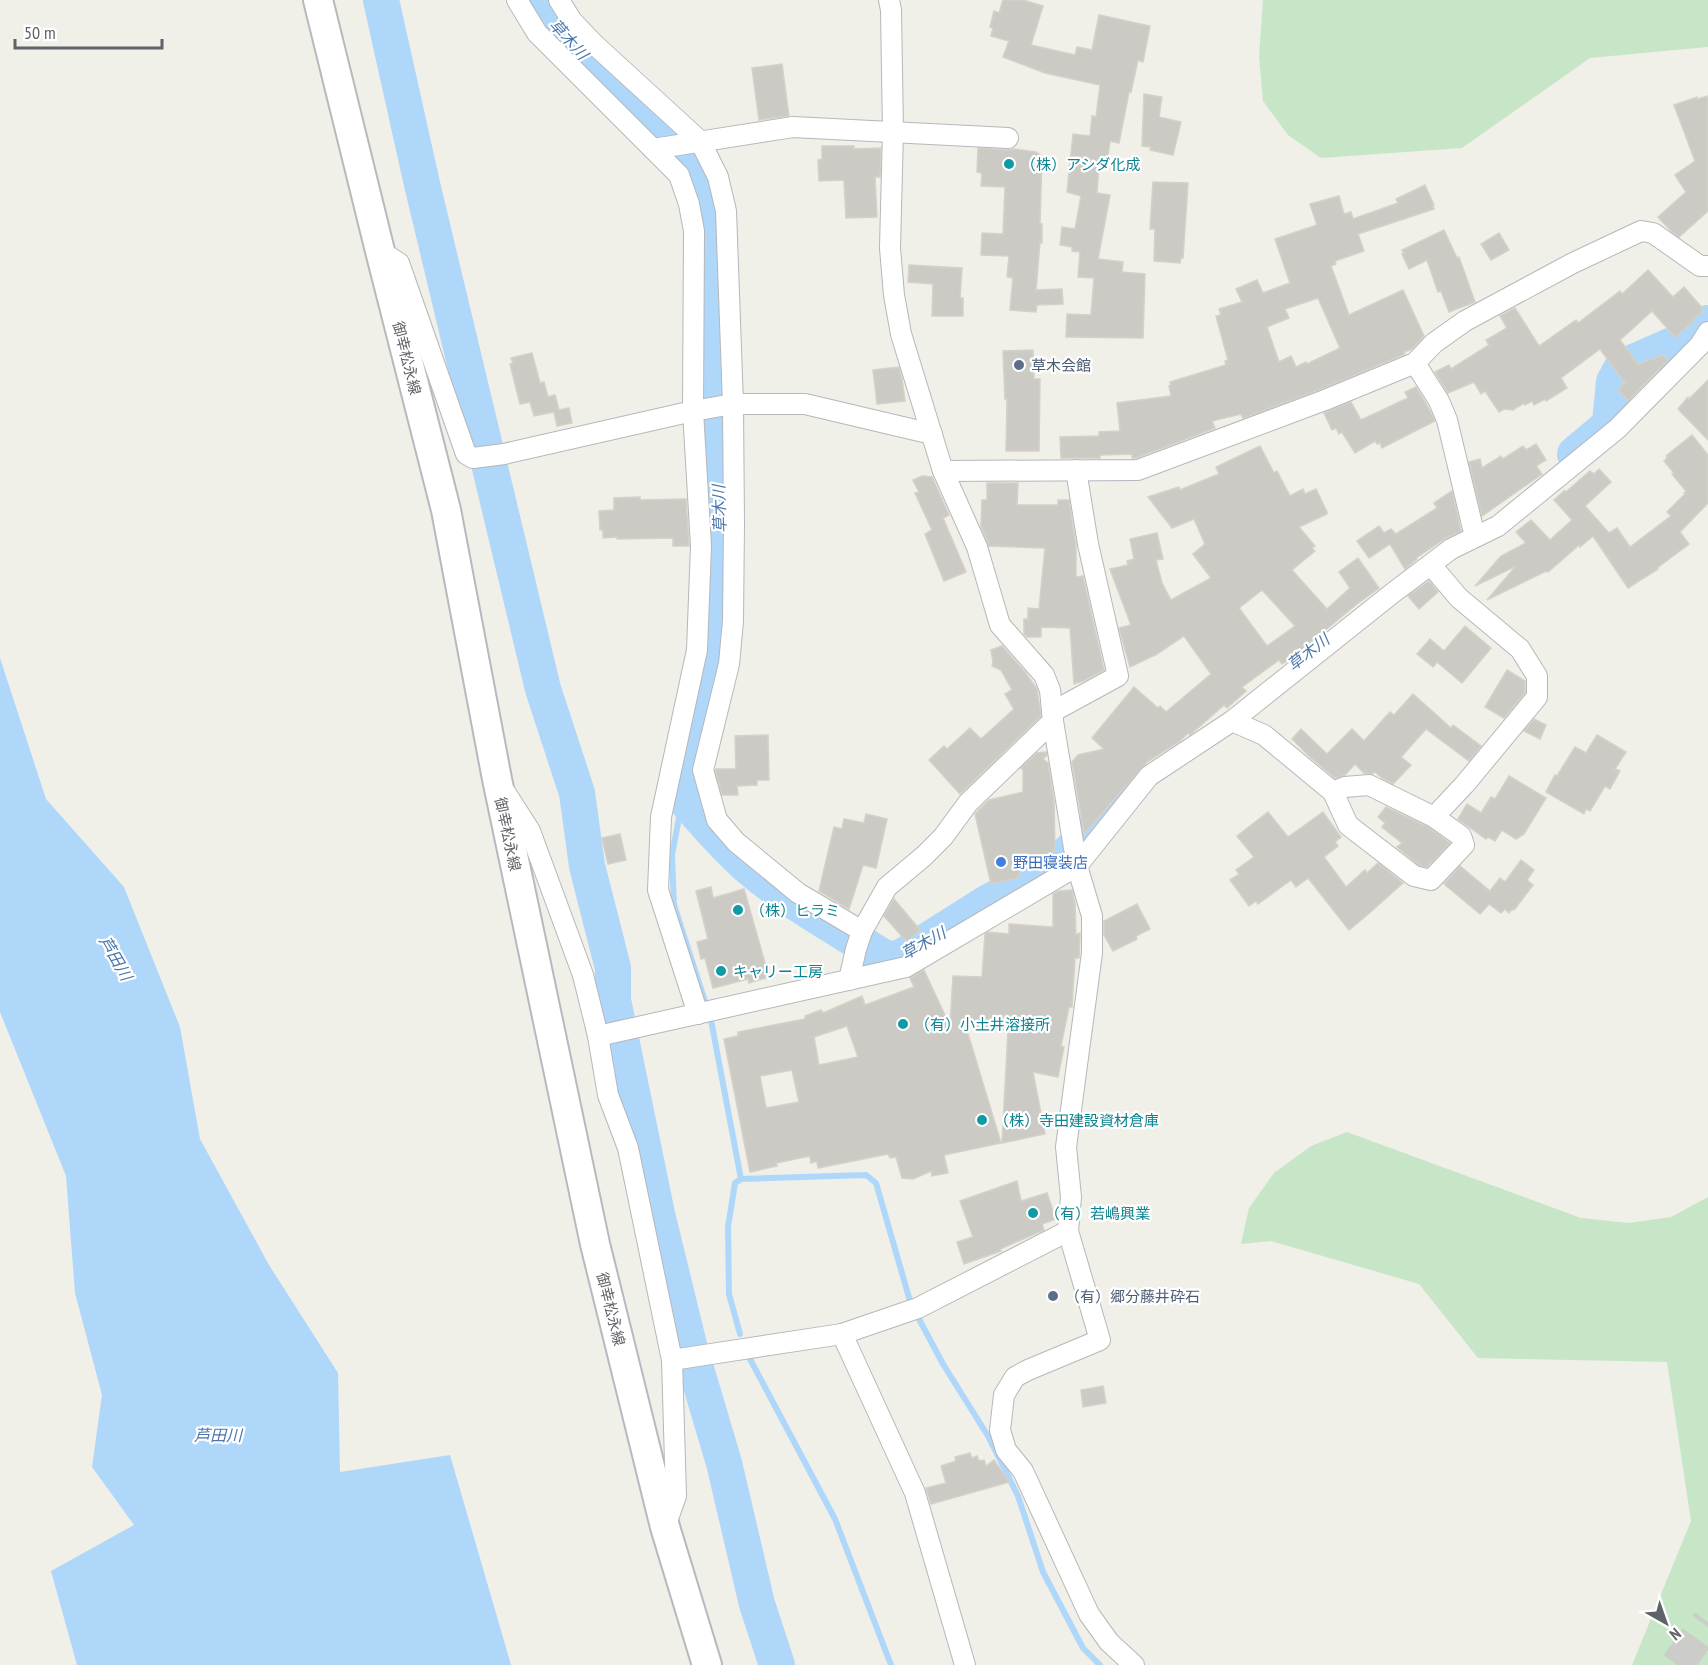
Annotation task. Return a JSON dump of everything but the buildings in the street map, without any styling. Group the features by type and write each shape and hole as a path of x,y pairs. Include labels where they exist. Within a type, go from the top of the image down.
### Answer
{"main road":[{"name":"御幸松永線","path":"318,0 446,510 497,779 595,1244 665,1527 708,1665"}],"street":[{"path":"517,0 537,33 659,148 679,175 689,204 693,231 701,546 697,650 661,817 658,890 706,1012"},
{"path":"559,0 572,21 595,45 697,142 718,177 726,210 729,405 734,524 733,621 729,664 703,770 717,820 736,842 859,940"},
{"path":"889,0 893,131 890,248 894,295 902,334 943,471 977,547 1000,625 1044,675 1050,690 1052,716 1075,854 1092,916 1092,953 1066,1147 1071,1197 1068,1231 1100,1340 1015,1377 1004,1395 1000,1430 1006,1450 1023,1471 1089,1614 1109,1642 1134,1665"},
{"path":"659,148 793,127 1008,138"},
{"path":"943,471 1138,470 1325,400 1415,363 1434,343 1466,321 1573,263 1641,231 1653,233 1700,266 1708,266"},
{"path":"380,251 399,263 466,454 473,458 729,405 805,404 932,434"},
{"path":"612,1033 906,967 1075,854 1149,776 1232,722 1394,592 1474,532 1498,526 1617,429 1700,345 1708,332"},
{"path":"1415,363 1439,401 1447,420 1474,532"},
{"path":"849,980 859,940 887,887 943,837 968,802 1052,716 1118,676 1088,544 1076,470"},
{"path":"1431,565 1459,598 1520,649 1537,676 1537,697 1465,784 1434,817"},
{"path":"1232,722 1264,735 1333,792 1348,825 1414,876 1431,880 1464,844 1461,836 1434,817 1369,785 1345,787 1333,792"},
{"path":"497,779 530,831 582,975 612,1033 608,1095 628,1148 678,1359 676,1496 665,1527"},
{"path":"678,1359 842,1334 918,1308 1068,1231"},
{"path":"842,1334 915,1493 965,1665"}],"green space":[{"path":"1263,0 1708,0 1708,47 1590,58 1462,148 1321,158 1288,135 1263,101 1259,56"},
{"path":"1347,1132 1581,1218 1629,1223 1671,1217 1708,1197 1708,1665 1632,1665 1691,1521 1667,1362 1478,1358 1419,1284 1271,1241 1241,1244 1249,1208 1274,1173 1311,1146"}],"water":[{"name":"芦田川","path":"0,658 46,799 124,887 180,1027 200,1139 269,1265 338,1373 340,1472 450,1455 511,1665 77,1665 51,1571 134,1525 92,1467 102,1395 75,1293 66,1176 0,1012"}],"waterway":[{"path":"381,0 422,184 543,689 577,793 587,866 613,968 613,1000 657,1214 689,1345 724,1463 757,1604 777,1665"},
{"name":"草木川","path":"538,0 556,28 688,162 701,192 709,236 720,546 716,641 683,797 729,848 761,877 886,959 900,958 987,903 1047,871 1091,833 1122,798"},
{"name":"草木川","path":"1575,454 1610,423 1614,382 1622,367 1700,333 1708,323"},
{"path":"683,797 672,855 674,905 711,1020 741,1179 735,1183 728,1227 729,1294 740,1334"},
{"path":"741,1179 866,1175 876,1183 910,1301"},
{"path":"919,1319 943,1364 988,1436 1018,1496 1043,1572 1083,1648 1100,1665"},
{"path":"750,1359 835,1519 891,1665"}],"tunnel":[{"path":"1677,1665 1708,1622"}],"place":[{"name":"（株）アシダ化成","path":"1009,164"},
{"name":"草木会館","path":"1019,365"},
{"name":"野田寝装店","path":"1001,862"},
{"name":"（株）ヒラミ","path":"738,910"},
{"name":"キャリー工房","path":"721,971"},
{"name":"（有）小土井溶接所","path":"903,1024"},
{"name":"（株）寺田建設資材倉庫","path":"982,1120"},
{"name":"（有）若嶋興業","path":"1033,1213"},
{"name":"（有）郷分藤井砕石","path":"1053,1296"}]}
